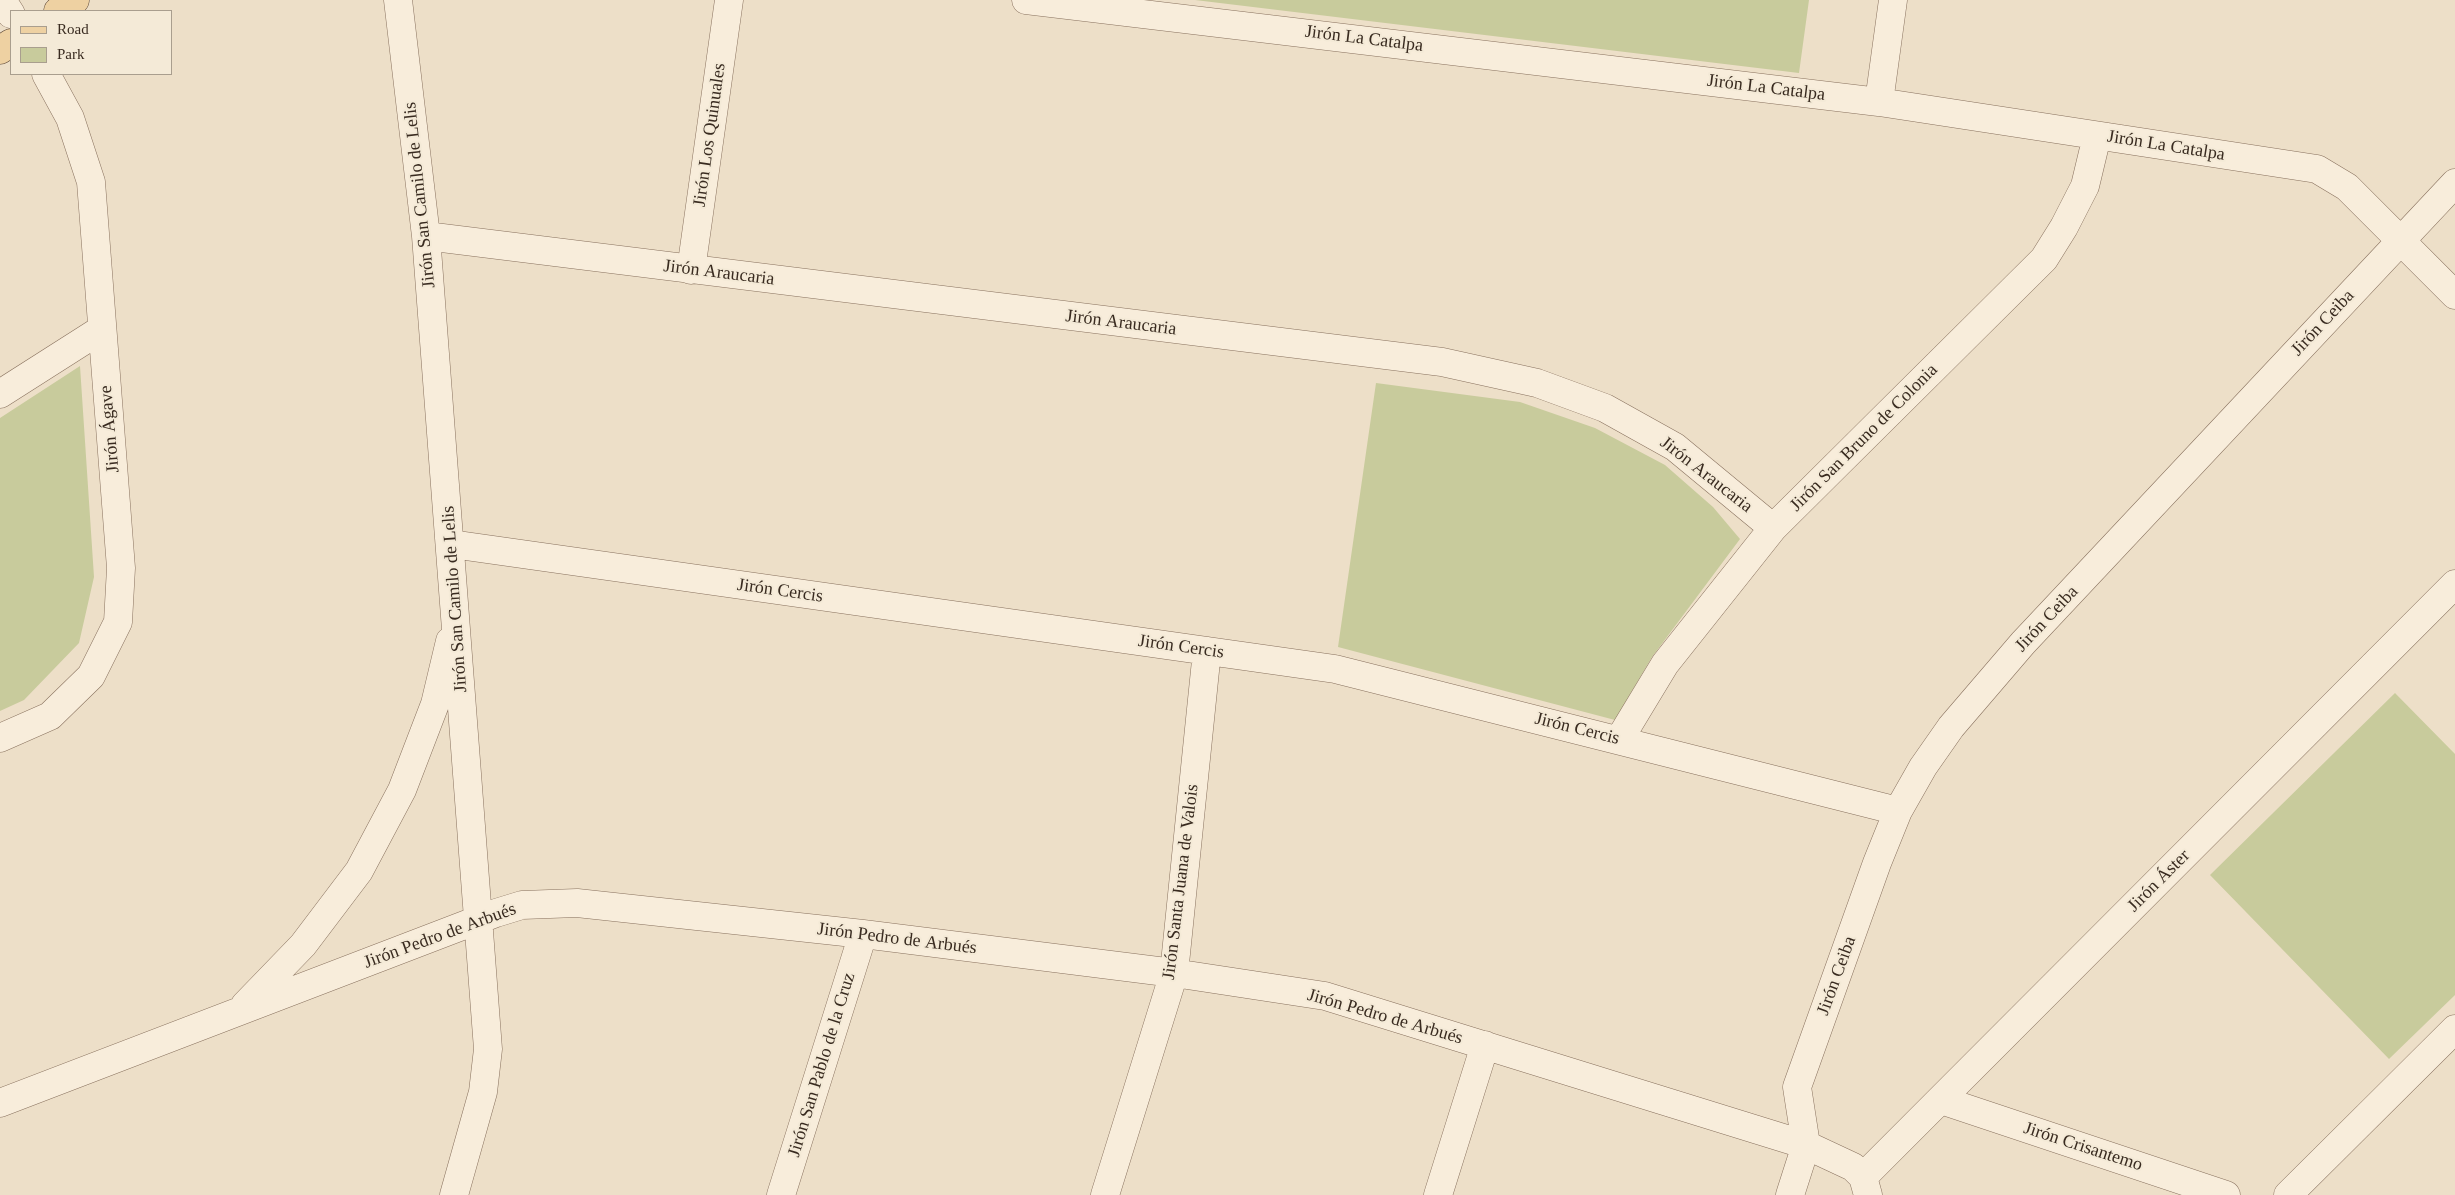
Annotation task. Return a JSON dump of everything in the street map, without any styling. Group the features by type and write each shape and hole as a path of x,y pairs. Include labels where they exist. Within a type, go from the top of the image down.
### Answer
{"main road":[{"path":"60,10 75,0"}],"street":[{"path":"2,0 10,12"},
{"name":"Jirón San Camilo de Lelis","path":"398,0 426,236 451,544 488,1049 483,1092 454,1195"},
{"name":"Jirón Los Quinuales","path":"692,270 729,0"},
{"name":"Jirón La Catalpa","path":"1026,0 1880,102 2317,169 2347,187 2455,295"},
{"path":"1880,102 1893,0"},
{"name":"Jirón Ágave","path":"0,738 50,716 91,676 118,622 121,568 91,182 70,118 47,75"},
{"name":"Jirón San Bruno de Colonia","path":"1620,740 1665,664 1773,528 2044,259 2064,227 2085,186 2097,136"},
{"name":"Jirón Ceiba","path":"1806,1145 1797,1087 1877,863 1898,810 1923,767 1983,688 2455,183"},
{"name":"Jirón Araucaria","path":"426,236 1442,362 1537,383 1605,408 1675,446 1773,528"},
{"path":"0,394 102,329"},
{"name":"Jirón Cercis","path":"451,544 1335,669 1898,810"},
{"name":"Jirón Áster","path":"1865,1186 1941,1100 2455,584"},
{"path":"239,1011 303,945 359,871 402,790 435,704 456,613"},
{"name":"Jirón Santa Juana de Valois","path":"1105,1195 1174,973 1207,651"},
{"name":"Jirón Pedro de Arbués","path":"0,1103 478,920 522,905 577,903 863,934 1174,973 1325,996 1806,1145 1853,1167 1865,1186"},
{"name":"Jirón San Pablo de la Cruz","path":"782,1195 863,934"},
{"path":"2288,1195 2455,1029"},
{"path":"1438,1195 1485,1045"},
{"name":"Jirón Crisantemo","path":"1941,1100 2226,1195"},
{"path":"1790,1195 1806,1145"}],"green space":[{"path":"1195,0 1809,0 1799,73"},
{"path":"80,366 94,577 79,643 24,700 0,711 0,418"},
{"path":"1376,383 1520,402 1595,428 1665,465 1713,507 1740,539 1652,657 1615,720 1338,647"},
{"path":"2395,693 2455,754 2455,995 2389,1059 2210,875"}]}
